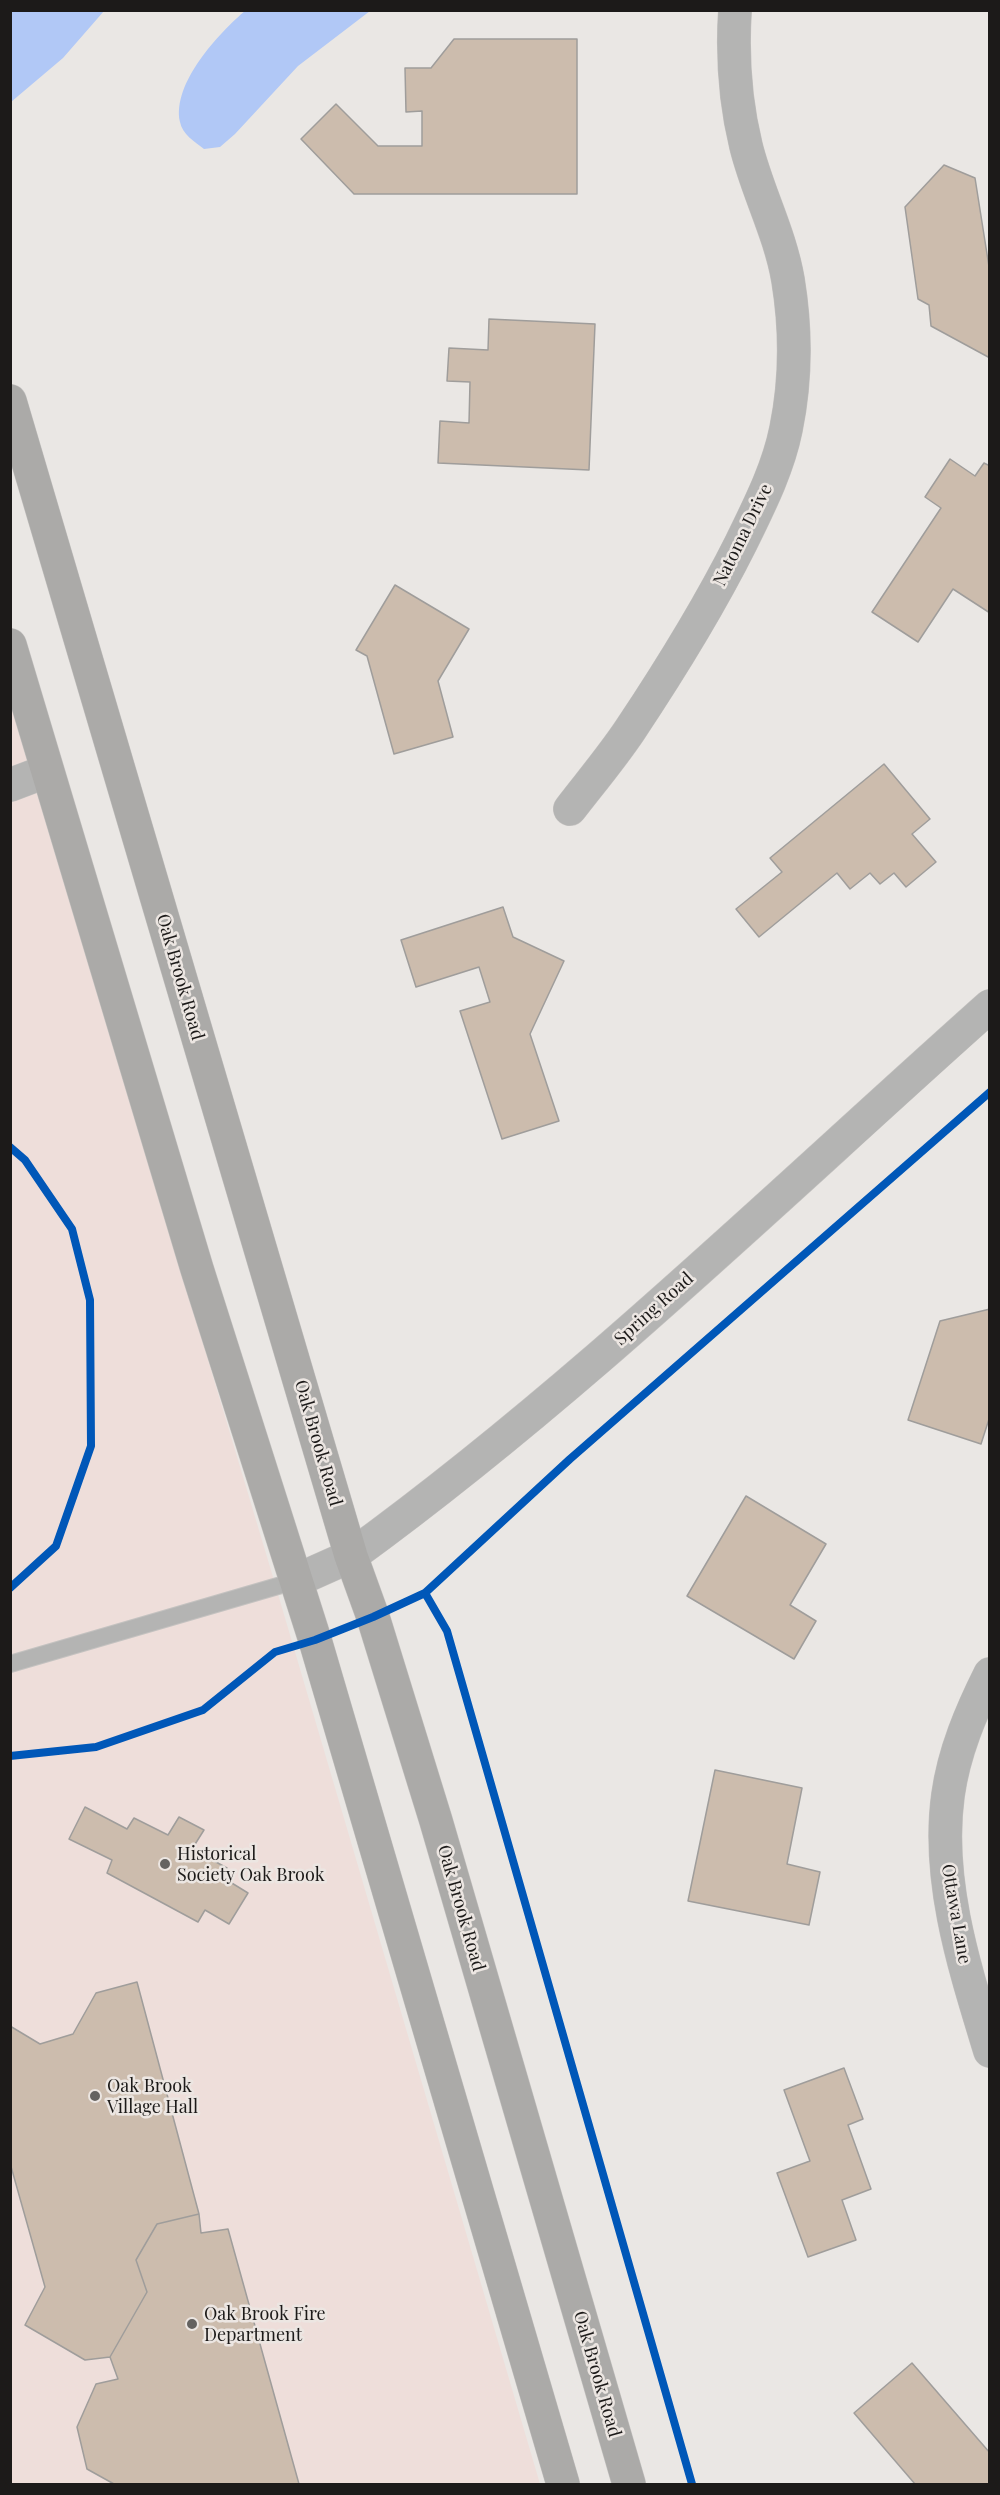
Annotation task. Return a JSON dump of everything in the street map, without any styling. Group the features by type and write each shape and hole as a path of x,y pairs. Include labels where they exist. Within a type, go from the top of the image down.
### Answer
{"main road":[{"name":"Oak Brook Road","path":"10,401 351,1556 373,1617 436,1821 628,2484"},
{"path":"10,645 197,1269 315,1640 563,2484"}],"street":[{"name":"Natoma Drive","path":"570,809 629,731 717,590 766,493 786,430 793,376 794,340 788,280 781,249 747,147 739,108 733,41 735,10"},
{"path":"10,784 47,771"},
{"name":"Spring Road","path":"295,1581 351,1556 431,1497 637,1325 990,1006"},
{"name":"Ottawa Lane","path":"990,1674 961,1738 948,1796 946,1871 965,1967 990,2051"}],"lane":[{"path":"10,1664 295,1581"}],"shaded area":[{"path":"10,698 270,1567 540,2484 11,2484"}],"water":[{"path":"11,10 104,11 63,58 11,102"},
{"path":"246,10 370,11 298,66 220,147 204,149 189,137 181,126 179,107 183,91 190,75 211,45"}],"building":[{"path":"454,39 577,39 577,194 354,194 301,139 336,104 378,146 422,146 422,111 406,112 405,68 431,68"},
{"path":"944,165 975,178 990,273 990,358 931,326 929,305 918,299 905,207"},
{"path":"489,319 595,324 589,470 438,463 440,421 469,423 470,382 447,381 449,348 488,350"},
{"path":"950,459 975,476 984,463 990,466 990,613 953,589 918,642 872,612 941,508 925,497"},
{"path":"395,585 469,629 438,681 453,737 394,754 367,656 356,650"},
{"path":"884,764 930,819 912,834 936,862 906,887 894,873 880,884 870,873 850,889 837,873 759,937 736,909 782,872 770,858"},
{"path":"503,907 513,937 564,961 530,1034 559,1121 502,1139 460,1011 490,1002 479,967 416,987 401,940"},
{"path":"990,1309 990,1416 981,1444 908,1420 940,1321"},
{"path":"746,1496 826,1544 790,1605 816,1621 794,1659 687,1596"},
{"path":"715,1770 802,1788 787,1864 820,1872 809,1925 688,1901"},
{"name":"Historical Society Oak Brook","path":"85,1807 127,1829 134,1818 168,1835 179,1817 204,1830 192,1849 227,1868 222,1877 248,1893 229,1924 205,1910 198,1922 107,1873 112,1860 69,1839"},
{"path":"137,1982 199,2214 157,2224 136,2260 147,2292 110,2357 85,2360 25,2325 45,2287 10,2163 10,2026 40,2044 73,2034 96,1993"},
{"path":"844,2068 863,2119 848,2125 871,2189 842,2200 856,2240 808,2257 777,2173 810,2161 784,2090"},
{"name":"Oak Brook Fire Department","path":"199,2214 201,2233 228,2229 299,2484 114,2484 87,2469 77,2427 96,2384 118,2379 110,2357 147,2292 136,2260 157,2224"},
{"path":"912,2363 990,2453 990,2484 915,2484 854,2413"}],"cycle path":[{"path":"10,1756 96,1747 203,1710 275,1652 315,1640 425,1593 570,1459 990,1092"},
{"path":"10,1147 25,1160 72,1229 90,1300 91,1446 56,1546 10,1588"},
{"path":"425,1593 447,1631 692,2484"}],"place":[{"name":"Historical Society Oak Brook","path":"165,1864"},
{"name":"Oak Brook Village Hall","path":"95,2096"},
{"name":"Oak Brook Fire Department","path":"192,2324"}]}
